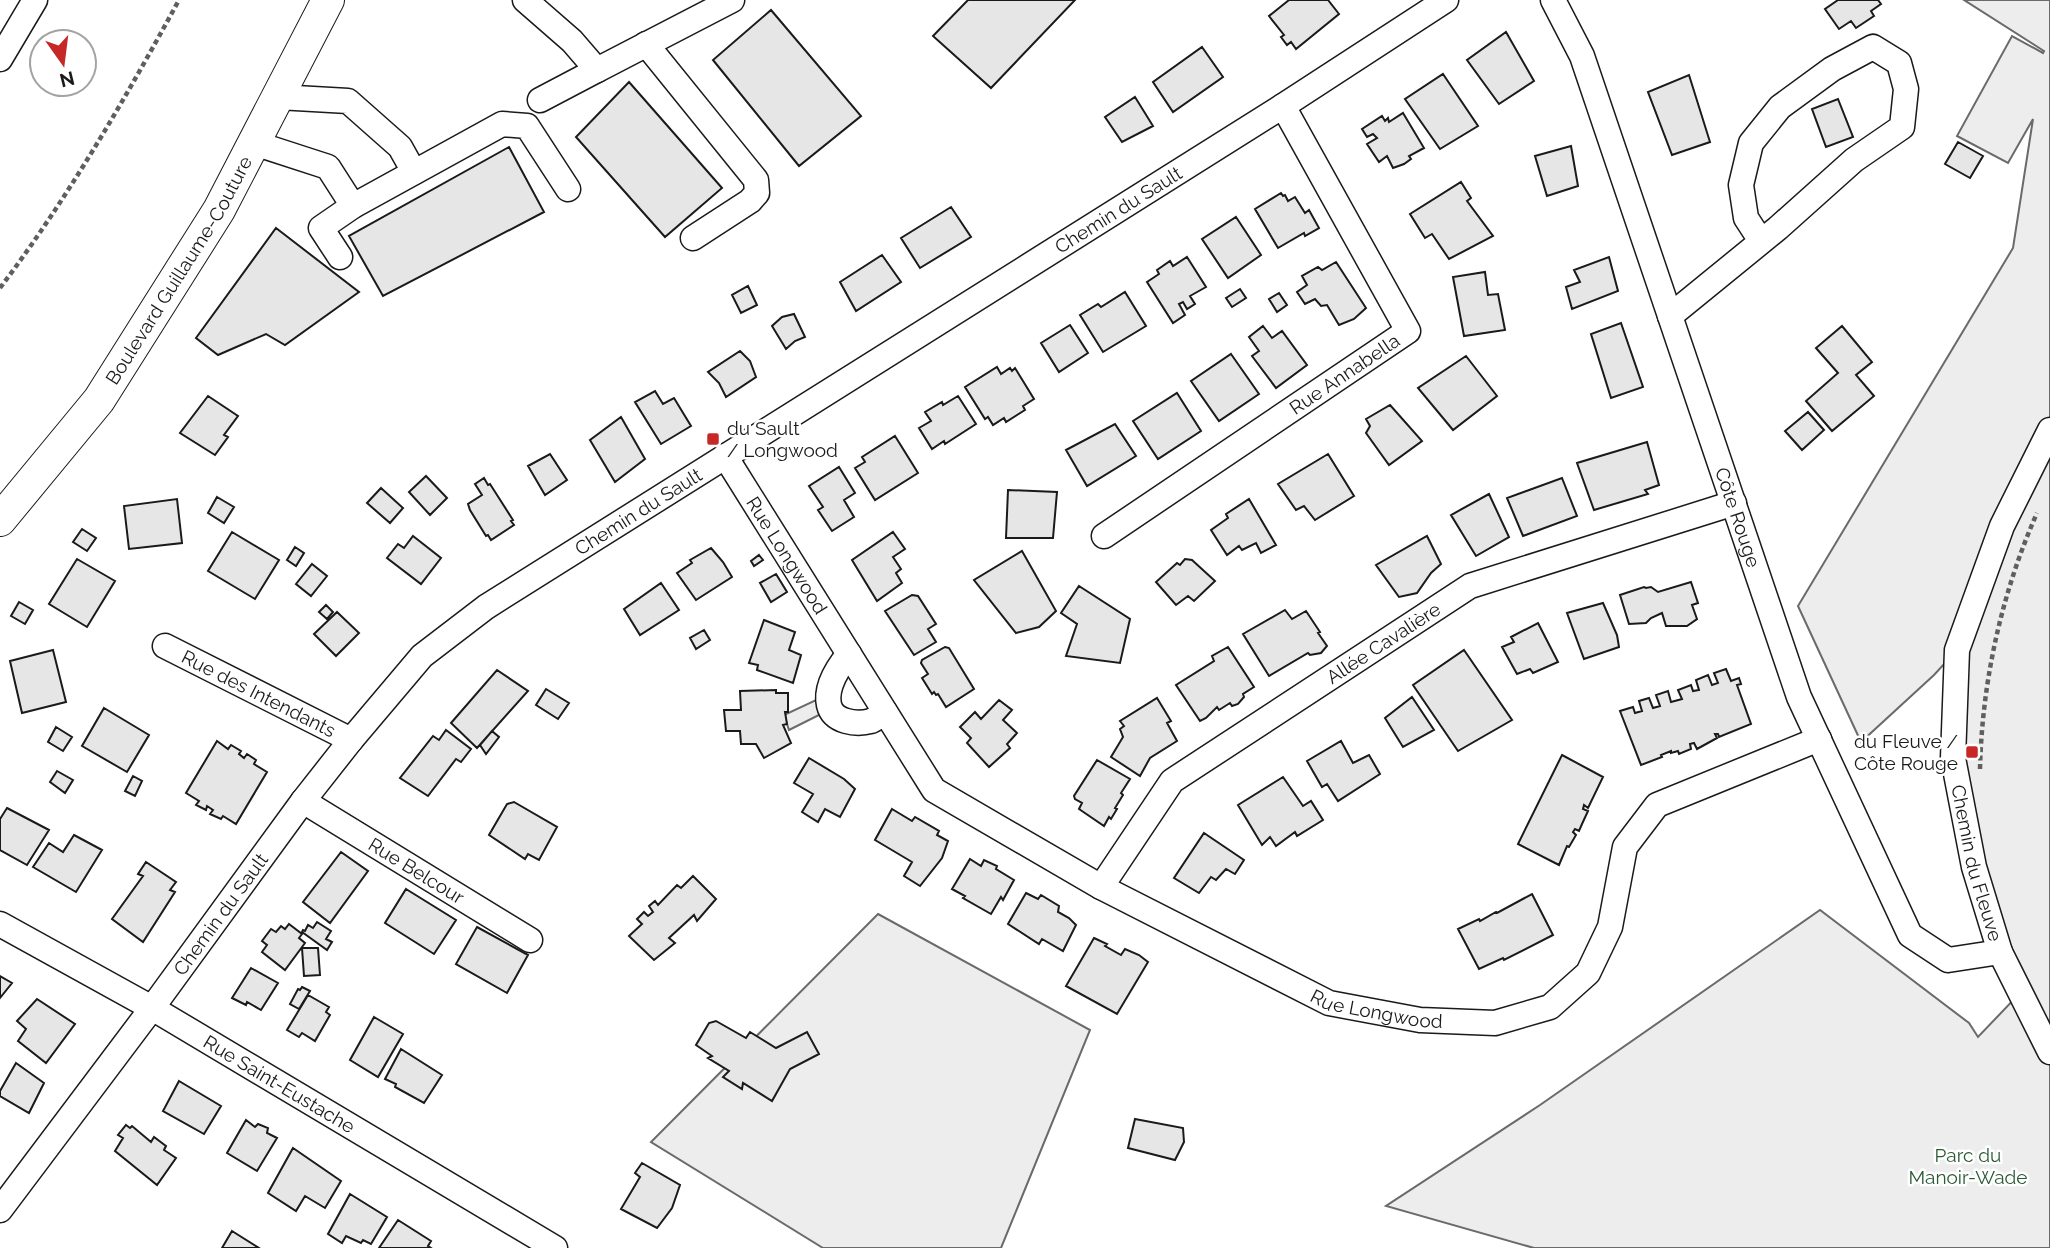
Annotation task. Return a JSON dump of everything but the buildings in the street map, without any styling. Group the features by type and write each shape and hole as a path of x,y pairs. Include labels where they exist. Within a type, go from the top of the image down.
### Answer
{"main road":[{"name":"Boulevard Guillaume-Couture","path":"0,520 99,400 219,210 328,0"}],"street":[{"path":"0,59 7,32 35,0"},
{"path":"525,0 572,41 597,70"},
{"path":"540,100 732,0"},
{"name":"Chemin du Sault","path":"0,1210 303,801 422,656 486,607 1447,0"},
{"name":"Côte Rouge","path":"1553,0 1582,56 1800,697 1910,935 1948,960 2000,952"},
{"path":"646,44 756,180 757,193 751,201 693,238"},
{"path":"1670,316 1761,241 1854,160 1902,128 1906,89 1899,63 1873,47 1832,69 1780,107 1751,144 1741,185 1746,218 1761,241"},
{"path":"278,97 348,101 400,147 414,172"},
{"name":"Rue Annabella","path":"1104,536 1408,331 1283,106"},
{"path":"340,257 321,228 353,206 502,124 527,126 568,189"},
{"path":"254,143 328,167 353,206"},
{"name":"Chemin du Fleuve","path":"2050,430 2002,526 1957,650 1953,758 1974,867 2000,952 2050,1052"},
{"name":"Rue Longwood","path":"725,456 934,790 1101,887 1329,1003 1420,1020 1495,1023 1550,1007 1588,973 1609,927 1625,847 1657,806 1819,739"},
{"name":"Allée Cavalière","path":"1101,887 1172,782 1470,586 1734,503"},
{"name":"Rue des Intendants","path":"165,646 351,740"},
{"path":"849,654 838,668 830,689 829,705 836,718 851,723 871,721 885,712"},
{"name":"Rue Belcour","path":"303,801 530,940"},
{"name":"Rue Saint-Eustache","path":"0,924 152,1008 555,1248"}],"path":[{"path":"0,288 40,234 142,67 179,0"},
{"path":"1982,779 1980,767 1990,664 2021,549 2040,505"}],"shaded area":[{"path":"1964,0 2050,0 2050,1248 1534,1248 1386,1206 1540,1105 1820,910 1969,1023 1978,1037 2020,993 1974,867 1956,651 1934,675 1861,742 1798,606 2013,248 2033,119 2008,163 1957,136 2012,36 2043,53 2044,51"},
{"path":"816,700 821,714 789,730 784,715"},
{"path":"878,914 1090,1030 1001,1248 823,1248 651,1142"}],"place":[{"name":"du Sault / Longwood","path":"713,439"},
{"name":"du Fleuve / Côte Rouge","path":"1972,752"}],"park label":[{"name":"Parc du Manoir-Wade","path":"1968,1166"}]}
